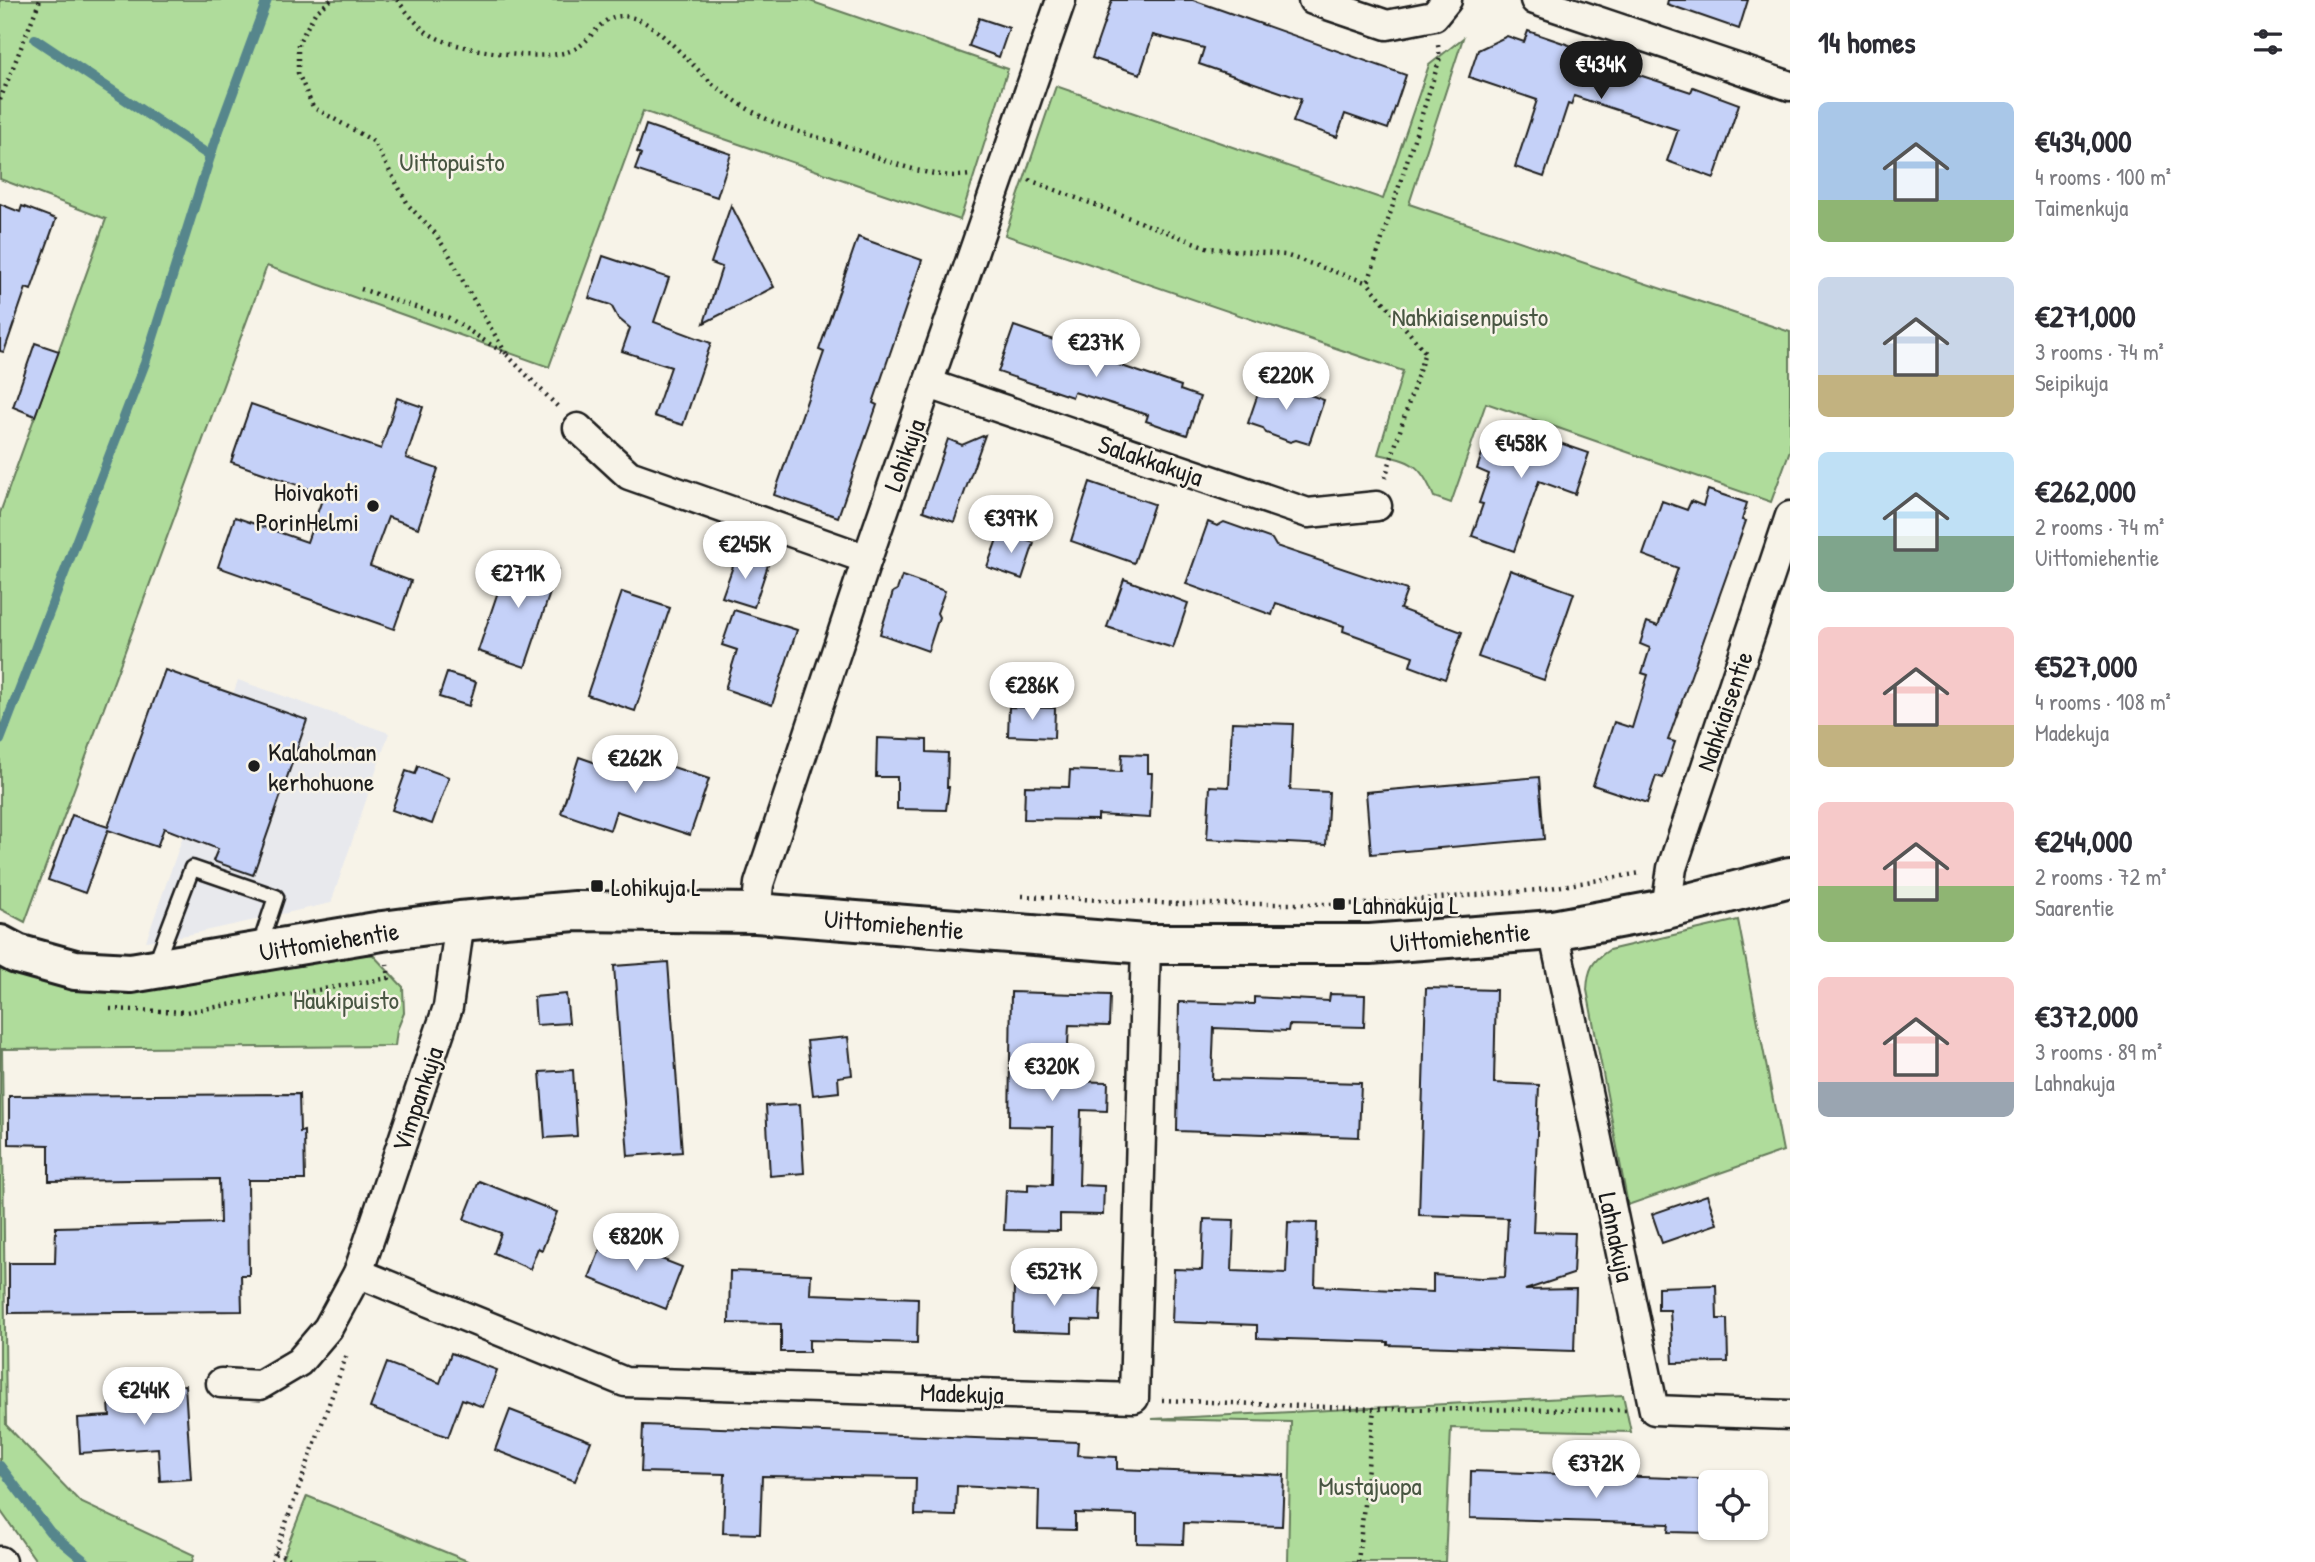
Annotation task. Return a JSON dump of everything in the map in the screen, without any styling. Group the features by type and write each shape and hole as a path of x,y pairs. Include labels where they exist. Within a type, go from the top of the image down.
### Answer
{"street":[{"name":"Lohikuja","path":"756,913 759,884 867,559 1061,0"},
{"path":"1313,0 1387,25 1441,8"},
{"path":"1535,0 1790,86"},
{"name":"Salakkakuja","path":"929,384 1308,513 1377,506"},
{"path":"578,428 629,475 867,559"},
{"name":"Nahkiaisentie","path":"1666,909 1672,868 1790,516"},
{"name":"Uittomiehentie","path":"0,945 17,954 75,970 131,973 382,931 575,911 756,913 1146,944 1370,944 1553,930 1666,909 1790,877"},
{"name":"Vimpankuja","path":"221,1383 260,1385 299,1362 328,1328 358,1273 448,1007 460,921"},
{"name":"Lahnakuja","path":"1553,930 1654,1410"},
{"path":"1134,1398 1146,944"},
{"name":"Madekuja","path":"358,1273 625,1382 1134,1398"},
{"path":"1654,1410 1790,1415"}],"lane":[{"path":"153,969 192,868 276,897 258,953"}],"path":[{"path":"0,100 40,0"},
{"path":"331,0 315,13 298,44 298,73 313,107 373,141 409,206 434,232 450,256 507,355"},
{"path":"397,0 434,37 471,48 511,55 551,55 572,51 590,37 604,20 615,17 637,19 655,30 712,83 741,105 772,122 925,172 953,177 1002,170 1209,248 1285,256 1368,283 1425,352 1377,506"},
{"path":"1368,283 1440,58 1441,8"},
{"path":"361,289 450,318 507,355 578,428"},
{"path":"272,1562 347,1353"},
{"path":"1134,1398 1374,1409 1654,1410"},
{"path":"1358,1562 1374,1409"},
{"path":"275,1552 296,1562"}],"shaded area":[{"path":"238,680 389,733 331,903 187,935 146,941"}],"green space":[{"name":"Uittopuisto","path":"0,0 807,0 1008,69 960,220 643,111 549,367 267,266 25,922 0,909 0,513 106,219 0,179"},
{"name":"Nahkiaisenpuisto","path":"1463,38 1409,204 1790,332 1790,450 1771,502 1486,403 1451,503 1434,497 1425,477 1414,466 1378,454 1403,371 1005,235 1056,86 1383,199 1429,65"},
{"path":"1738,920 1783,1151 1628,1205 1587,990 1588,976 1595,962 1609,950"},
{"name":"Haukipuisto","path":"343,953 373,955 403,987 404,1013 397,1030 395,1046 2,1049 6,1425 80,1502 194,1555 192,1562 37,1562 0,1510 0,961 124,985 263,972"},
{"name":"Mustajuopa","path":"1623,1395 1631,1432 1451,1428 1445,1562 1288,1562 1291,1422 1152,1419"},
{"path":"307,1496 470,1562 281,1562"}],"building":[{"path":"1112,0 1193,0 1406,75 1388,129 1345,114 1337,137 1293,122 1301,99 1199,64 1204,48 1153,35 1140,74 1092,58"},
{"path":"1668,0 1748,0 1739,29 1667,4"},
{"path":"979,18 1009,28 999,57 969,46"},
{"path":"1528,31 1572,46 1570,55 1628,76 1630,72 1691,92 1693,87 1739,104 1714,178 1667,161 1678,130 1574,96 1571,105 1568,104 1544,177 1515,167 1537,100 1469,77 1478,50 1507,36 1524,42"},
{"path":"646,125 731,154 717,197 635,170 641,154 637,152"},
{"path":"0,204 20,212 22,206 56,219 31,290 26,288 4,352 0,351"},
{"path":"731,205 774,287 704,323 722,267 711,263"},
{"path":"858,237 922,260 873,403 877,405 838,517 774,495 824,352 819,350"},
{"path":"603,256 669,278 654,322 711,343 683,425 654,416 671,367 622,351 630,328 618,318 611,305 589,298"},
{"path":"1014,326 1068,345 1070,340 1101,351 1098,358 1181,386 1180,390 1200,397 1187,435 1146,421 1148,415 1074,392 1072,397 998,372"},
{"path":"35,343 59,351 35,416 13,407"},
{"path":"1263,379 1286,387 1297,382 1302,392 1324,400 1309,444 1296,440 1290,442 1248,423"},
{"name":"Hoivakoti PorinHelmi","path":"397,398 423,407 406,458 438,469 418,528 388,517 370,566 411,581 394,629 218,567 235,517 307,542 324,494 231,462 251,404 381,449"},
{"path":"1491,426 1520,436 1522,430 1589,453 1575,494 1539,481 1514,551 1472,536 1483,504 1479,503 1489,474 1477,469"},
{"path":"985,435 954,522 923,511 948,439 962,445"},
{"path":"1090,482 1154,504 1134,563 1071,541"},
{"path":"1708,490 1747,503 1742,520 1746,521 1668,740 1675,742 1663,778 1656,776 1647,803 1593,785 1614,722 1632,728 1648,675 1642,673 1650,648 1640,644 1647,622 1658,626 1678,568 1643,555 1662,501 1687,510 1691,501 1703,506"},
{"path":"1208,522 1217,526 1224,522 1272,539 1276,546 1407,590 1400,609 1462,632 1445,679 1410,666 1413,656 1343,631 1344,626 1276,603 1272,615 1186,584"},
{"path":"1000,531 1034,543 1022,579 987,567"},
{"path":"511,553 558,569 525,667 478,651"},
{"path":"737,555 768,565 754,607 722,597"},
{"path":"1510,570 1574,593 1544,680 1478,657"},
{"path":"902,576 945,591 928,651 880,634 893,592 897,590"},
{"path":"1124,579 1188,603 1173,648 1107,627"},
{"path":"622,592 670,608 635,711 587,695"},
{"path":"734,610 797,630 772,705 725,689 737,650 722,645"},
{"path":"165,670 307,720 253,875 213,861 218,849 164,828 157,847 108,830 85,893 48,880 72,815 108,827"},
{"path":"447,673 476,682 469,706 439,697"},
{"path":"1009,707 1055,708 1054,738 1008,736"},
{"path":"1232,722 1293,724 1290,790 1329,792 1326,845 1207,839 1210,786 1229,787"},
{"path":"877,738 927,740 927,752 948,753 949,787 946,810 897,809 897,777 876,777"},
{"path":"1122,754 1148,755 1148,773 1152,773 1150,818 1098,815 1098,820 1024,819 1025,786 1069,787 1070,770 1121,772"},
{"path":"579,757 616,770 620,759 654,772 658,762 709,779 690,835 616,811 610,830 561,813"},
{"path":"418,766 449,777 432,824 392,810 406,771 415,774"},
{"path":"1539,777 1544,839 1371,854 1366,792"},
{"path":"668,962 682,1152 628,1156 614,966"},
{"path":"1426,988 1496,990 1494,1083 1539,1085 1533,1232 1575,1233 1573,1274 1525,1290 1576,1289 1574,1351 1257,1338 1257,1325 1172,1322 1174,1269 1202,1270 1204,1219 1234,1220 1232,1271 1286,1273 1288,1222 1317,1223 1315,1286 1433,1292 1433,1275 1505,1277 1508,1218 1419,1215"},
{"path":"1011,992 1110,995 1109,1026 1069,1025 1066,1081 1108,1082 1107,1111 1081,1110 1079,1185 1104,1186 1103,1215 1060,1214 1060,1231 1004,1230 1006,1190 1028,1191 1028,1184 1052,1185 1053,1127 1009,1126"},
{"path":"566,994 569,1023 536,1025 534,997"},
{"path":"1330,994 1365,995 1364,1027 1289,1025 1288,1031 1214,1028 1212,1079 1361,1083 1359,1137 1177,1131 1179,1002 1254,1004 1254,997 1329,1001"},
{"path":"848,1037 852,1075 838,1077 839,1092 813,1095 807,1041"},
{"path":"573,1070 577,1136 545,1138 540,1072"},
{"path":"299,1094 300,1132 304,1131 305,1180 248,1180 249,1275 241,1275 242,1311 9,1313 9,1263 55,1263 56,1227 220,1223 219,1179 49,1181 49,1145 9,1144 9,1096"},
{"path":"800,1104 804,1173 770,1176 766,1106"},
{"path":"479,1181 557,1212 542,1250 538,1248 530,1269 494,1253 501,1233 464,1219"},
{"path":"1707,1195 1717,1224 1662,1243 1652,1214"},
{"path":"605,1237 682,1267 666,1309 589,1278"},
{"path":"730,1271 811,1274 810,1294 918,1298 917,1343 809,1340 809,1352 781,1352 781,1324 729,1323"},
{"path":"1716,1285 1717,1319 1727,1319 1728,1362 1673,1363 1670,1310 1658,1310 1658,1287"},
{"path":"1014,1286 1101,1289 1100,1321 1072,1320 1072,1333 1013,1331"},
{"path":"451,1353 497,1370 483,1407 462,1399 448,1437 370,1408 387,1363 440,1383"},
{"path":"185,1385 191,1479 160,1481 158,1448 80,1453 78,1418 110,1416 108,1389"},
{"path":"510,1410 591,1441 575,1481 495,1450"},
{"path":"643,1425 1078,1442 1077,1455 1117,1457 1117,1469 1284,1475 1282,1526 1184,1523 1183,1544 1137,1543 1137,1515 1075,1513 1075,1530 1038,1529 1039,1490 957,1486 956,1516 915,1515 916,1478 762,1476 760,1534 723,1533 725,1474 641,1472"},
{"path":"1471,1471 1698,1479 1698,1533 1668,1532 1669,1524 1470,1518"}],"waterway":[{"path":"0,740 145,363 215,141 267,0"},
{"path":"35,39 210,156"},
{"path":"0,1466 50,1532 86,1562"}],"place":[{"name":"Hoivakoti PorinHelmi","path":"373,506"},
{"name":"Kalaholman kerhohuone","path":"254,766"},
{"name":"Lohikuja L","path":"597,886"},
{"name":"Lahnakuja L","path":"1339,904"}]}
